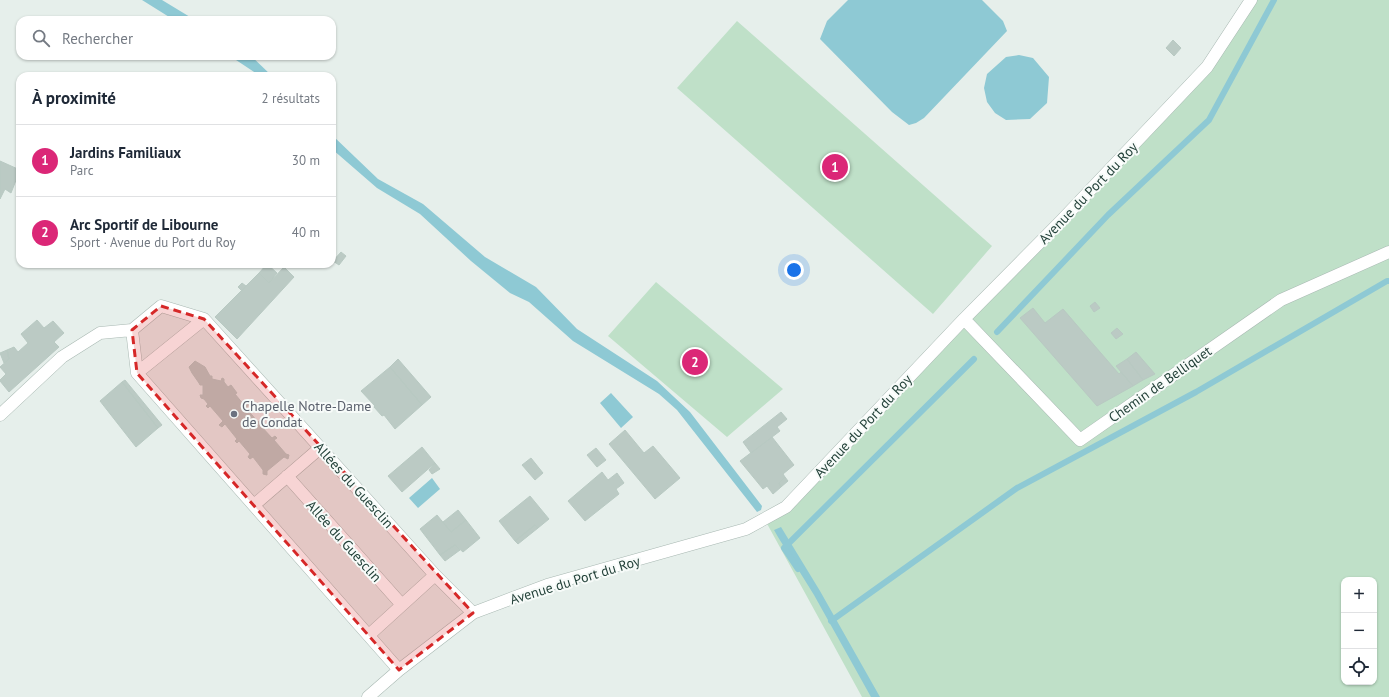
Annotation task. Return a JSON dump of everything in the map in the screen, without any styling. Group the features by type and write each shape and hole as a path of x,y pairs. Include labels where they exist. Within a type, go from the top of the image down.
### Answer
{"street":[{"name":"Avenue du Port du Roy","path":"368,697 399,670 473,614 547,585 746,529 786,507 964,319 1061,222 1207,67 1251,0"},
{"name":"Chemin de Belliquet","path":"964,319 1080,440 1281,300 1389,252"},
{"path":"0,414 62,357 100,333 132,330 161,306 204,319"},
{"name":"Allées du Guesclin","path":"204,319 435,575 473,614"},
{"path":"137,373 204,319"},
{"path":"132,330 137,373 399,670"},
{"path":"254,505 320,448"},
{"name":"Allée du Guesclin","path":"286,476 402,605"},
{"path":"369,635 435,575"}],"highlighted area":[{"path":"161,306 204,319 473,613 399,670 137,373 132,330"}],"green space":[{"path":"1256,0 1389,0 1389,697 862,697 765,520 1135,143"},
{"path":"737,21 992,246 933,314 677,88"},
{"path":"656,282 783,389 727,437 608,336"}],"water":[{"path":"142,0 162,0 188,16 168,16"},
{"path":"848,0 982,0 1003,21 1007,31 924,118 909,125 892,112 820,39 827,21"},
{"path":"1019,55 1033,58 1049,77 1047,103 1030,119 1006,120 995,113 987,102 984,88 987,74 1006,57"},
{"path":"236,60 255,60 268,72 254,72"},
{"path":"336,139 378,179 423,204 485,257 536,287 577,329 657,381 690,412 762,506 761,510 757,512 677,410 659,394 573,341 529,302 510,293 471,261 420,214 377,188 336,152"},
{"path":"611,393 633,417 621,428 600,403"},
{"path":"432,478 440,489 418,508 409,498"},
{"path":"781,527 820,591 880,697 871,697 814,595 774,530"}],"building":[{"path":"1173,40 1181,48 1174,56 1166,48"},
{"path":"0,161 16,168 16,180 11,193 5,189 0,199"},
{"path":"341,252 346,256 339,265 336,263 336,258"},
{"path":"263,268 271,268 277,273 269,283 259,273"},
{"path":"283,268 285,268 294,277 237,339 215,317 259,273 269,283"},
{"path":"242,283 246,286 242,291 238,287"},
{"path":"1095,302 1100,308 1094,312 1090,306"},
{"path":"1033,308 1045,323 1063,309 1119,374 1121,372 1133,386 1097,406 1020,318"},
{"path":"37,320 44,328 53,321 64,333 54,342 59,347 9,392 0,381 6,374 0,367 9,359 7,350 14,347 18,352 28,343 21,334"},
{"path":"1117,328 1123,334 1116,339 1111,333"},
{"path":"7,350 9,359 4,363 0,353"},
{"path":"1136,352 1155,374 1143,380 1127,359"},
{"path":"398,359 431,397 422,405 390,367"},
{"path":"1127,359 1143,380 1133,386 1116,366"},
{"name":"Chapelle Notre-Dame de Condat","path":"195,361 205,367 210,376 212,376 212,379 221,381 222,378 228,387 231,385 237,393 235,394 244,405 248,402 249,404 246,408 258,422 261,420 263,422 260,425 272,438 275,436 277,438 274,440 286,454 289,455 288,459 284,457 267,471 267,475 263,474 263,470 253,457 250,459 248,457 250,454 239,441 237,443 235,441 237,439 225,424 222,427 219,425 223,421 210,406 208,408 206,406 208,404 201,398 200,395 203,395 203,385 200,385 189,367"},
{"path":"390,367 422,405 395,429 361,391"},
{"path":"125,380 162,425 158,428 122,382"},
{"path":"122,382 158,428 136,447 100,401"},
{"path":"781,412 787,419 777,427 780,431 751,453 743,442"},
{"path":"625,430 644,453 653,446 680,478 655,499 609,444"},
{"path":"772,437 794,465 783,474 785,477 779,483 781,487 773,494 767,486 763,489 740,461"},
{"path":"422,447 435,463 402,492 388,476"},
{"path":"596,448 606,460 597,467 587,455"},
{"path":"531,458 543,473 535,480 522,465"},
{"path":"435,463 440,469 432,474 429,470"},
{"path":"602,472 608,480 617,473 624,483 616,489 619,494 585,521 568,501"},
{"path":"785,477 788,481 781,487 779,483"},
{"path":"530,496 549,519 538,528 535,525 515,541 499,521"},
{"path":"458,510 466,520 451,532 443,522"},
{"path":"437,515 451,532 466,520 480,538 463,552 455,545 440,555 420,529"},
{"path":"535,525 538,528 518,544 515,541"},
{"path":"455,545 460,550 445,561 440,555"}],"waterway":[{"path":"997,332 1108,215 1209,120 1274,0"},
{"path":"831,621 1017,488 1196,392 1389,281"},
{"path":"798,569 784,548 974,359"}],"place":[{"name":"Jardins Familiaux","path":"835,167"},
{"name":"Arc Sportif de Libourne","path":"695,362"},
{"name":"Chapelle Notre-Dame de Condat","path":"234,414"}]}
